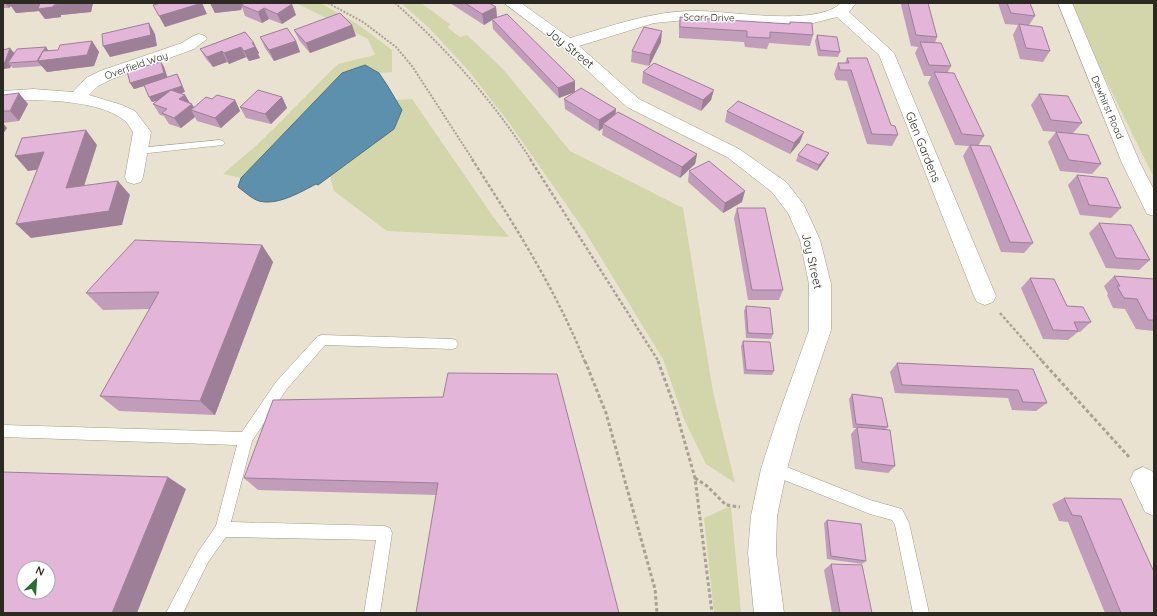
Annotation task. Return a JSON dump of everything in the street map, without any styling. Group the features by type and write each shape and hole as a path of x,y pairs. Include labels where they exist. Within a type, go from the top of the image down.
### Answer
{"street":[{"name":"Joy Street","path":"511,3 568,44 632,103 734,153 779,187 797,210 810,240 820,284 820,330 788,422 774,469 764,516 762,553 769,613"},
{"name":"Dewhirst Road","path":"1065,3 1131,163 1154,209"},
{"name":"Scarr Drive","path":"568,44 653,19 697,15 801,22 845,8"},
{"name":"Glen Gardens","path":"845,8 886,53 985,296"},
{"name":"Overfield Way","path":"77,98 92,82 106,74 188,46 200,39"},
{"path":"3,96 33,95 77,98 106,105 130,116 142,132 134,177"},
{"path":"1143,480 1154,503"}],"lane":[{"path":"139,151 220,143"},
{"path":"174,613 203,557 222,529 246,439 281,386 322,340 452,344"},
{"path":"3,431 246,439"},
{"path":"774,469 870,507 897,514 902,523 921,613"},
{"path":"222,529 385,533 372,613"}],"path":[{"path":"328,3 363,22 396,47 408,61 530,250 571,326 606,413 655,589 657,613"},
{"path":"395,3 420,24 489,102 512,131 658,360 675,408 695,478 712,613"},
{"path":"985,296 1052,373 1127,453 1143,480"},
{"path":"695,478 707,486 726,505 747,508 764,516"}],"green space":[{"path":"296,3 320,3 356,23 392,50 392,72 379,73 365,65 342,73 241,178 223,174 257,145 338,64 375,55 368,39"},
{"path":"401,3 421,3 451,25 447,27 460,37 467,35 503,69 570,151 683,208 713,392 735,483 706,464 684,419 663,359 584,230 510,124 468,70 428,27"},
{"path":"1072,3 1154,3 1154,178 1100,68"},
{"path":"412,99 494,218 509,237 387,231 334,191 330,176 394,129 402,110 396,100"},
{"path":"731,506 741,613 714,613 704,518"}],"water":[{"path":"365,65 379,73 402,110 394,129 318,185 316,184 281,200 273,202 259,201 238,187 241,178 342,73"}],"building":[{"path":"40,3 69,3 38,9"},
{"path":"161,3 202,3 159,16 153,5"},
{"path":"245,3 292,4 277,14 264,8 258,12 241,5"},
{"path":"465,3 489,3 496,7 482,14"},
{"path":"908,3 928,3 937,37 916,35"},
{"path":"1007,3 1030,3 1035,16 1011,13"},
{"path":"340,13 352,25 306,43 294,30"},
{"path":"507,14 575,81 558,88 492,19"},
{"path":"680,17 790,24 790,22 812,23 813,35 770,32 770,38 747,37 747,31 680,27"},
{"path":"149,23 151,35 103,46 102,34"},
{"path":"1019,24 1042,27 1050,51 1026,48"},
{"path":"644,27 662,31 650,55 632,51"},
{"path":"287,28 296,41 269,50 260,37"},
{"path":"245,32 254,43 252,43 255,47 244,51 241,47 224,53 222,51 207,57 200,49"},
{"path":"817,35 837,37 840,52 820,50"},
{"path":"92,41 87,55 38,61 43,51 58,50 60,45"},
{"path":"920,42 941,43 951,66 929,65"},
{"path":"46,47 37,61 8,63 17,49"},
{"path":"10,48 5,62 3,63 3,50"},
{"path":"847,58 867,58 891,125 895,126 898,135 872,134 851,70 840,70 838,63 849,63"},
{"path":"161,62 164,73 130,83 127,71"},
{"path":"654,63 714,90 703,100 643,72"},
{"path":"934,72 954,73 984,136 962,134"},
{"path":"177,74 182,86 149,97 144,85"},
{"path":"581,88 616,109 599,120 564,99"},
{"path":"171,90 185,95 179,99 192,104 174,118 162,113 167,109 153,104"},
{"path":"258,90 282,97 265,114 240,107"},
{"path":"19,93 10,111 3,111 3,95"},
{"path":"1039,94 1068,96 1082,123 1051,120"},
{"path":"217,95 235,100 215,118 191,110 206,97 212,99"},
{"path":"738,101 804,132 794,143 727,111"},
{"path":"618,112 697,154 682,167 603,124"},
{"path":"86,130 66,188 118,181 109,211 16,224 44,152 15,156 22,138"},
{"path":"1056,132 1088,135 1101,164 1069,160"},
{"path":"807,144 829,153 819,165 798,155"},
{"path":"970,145 990,146 1033,243 1010,242"},
{"path":"709,161 745,191 725,203 689,171"},
{"path":"1077,175 1107,178 1121,208 1089,205"},
{"path":"737,208 765,208 783,290 752,290"},
{"path":"1099,223 1131,225 1150,260 1116,258"},
{"path":"135,240 262,245 200,401 100,396 159,292 86,293"},
{"path":"1114,276 1154,279 1154,320 1148,320 1137,299 1124,298 1117,286 1120,286"},
{"path":"1030,278 1054,279 1067,306 1083,307 1091,322 1074,322 1078,331 1053,330"},
{"path":"746,306 770,308 773,334 748,333"},
{"path":"743,341 770,342 774,371 746,370"},
{"path":"897,363 1033,369 1047,403 1023,402 1018,390 902,385"},
{"path":"448,373 557,374 619,613 416,613 438,483 244,478 273,400 443,397"},
{"path":"852,394 882,398 888,427 856,424"},
{"path":"857,427 890,430 895,466 862,462"},
{"path":"3,472 168,477 112,613 3,613"},
{"path":"1064,498 1121,499 1154,572 1154,613 1121,613 1081,516 1072,515"},
{"path":"827,520 861,524 866,561 831,556"},
{"path":"831,564 862,565 872,613 840,613"}]}
